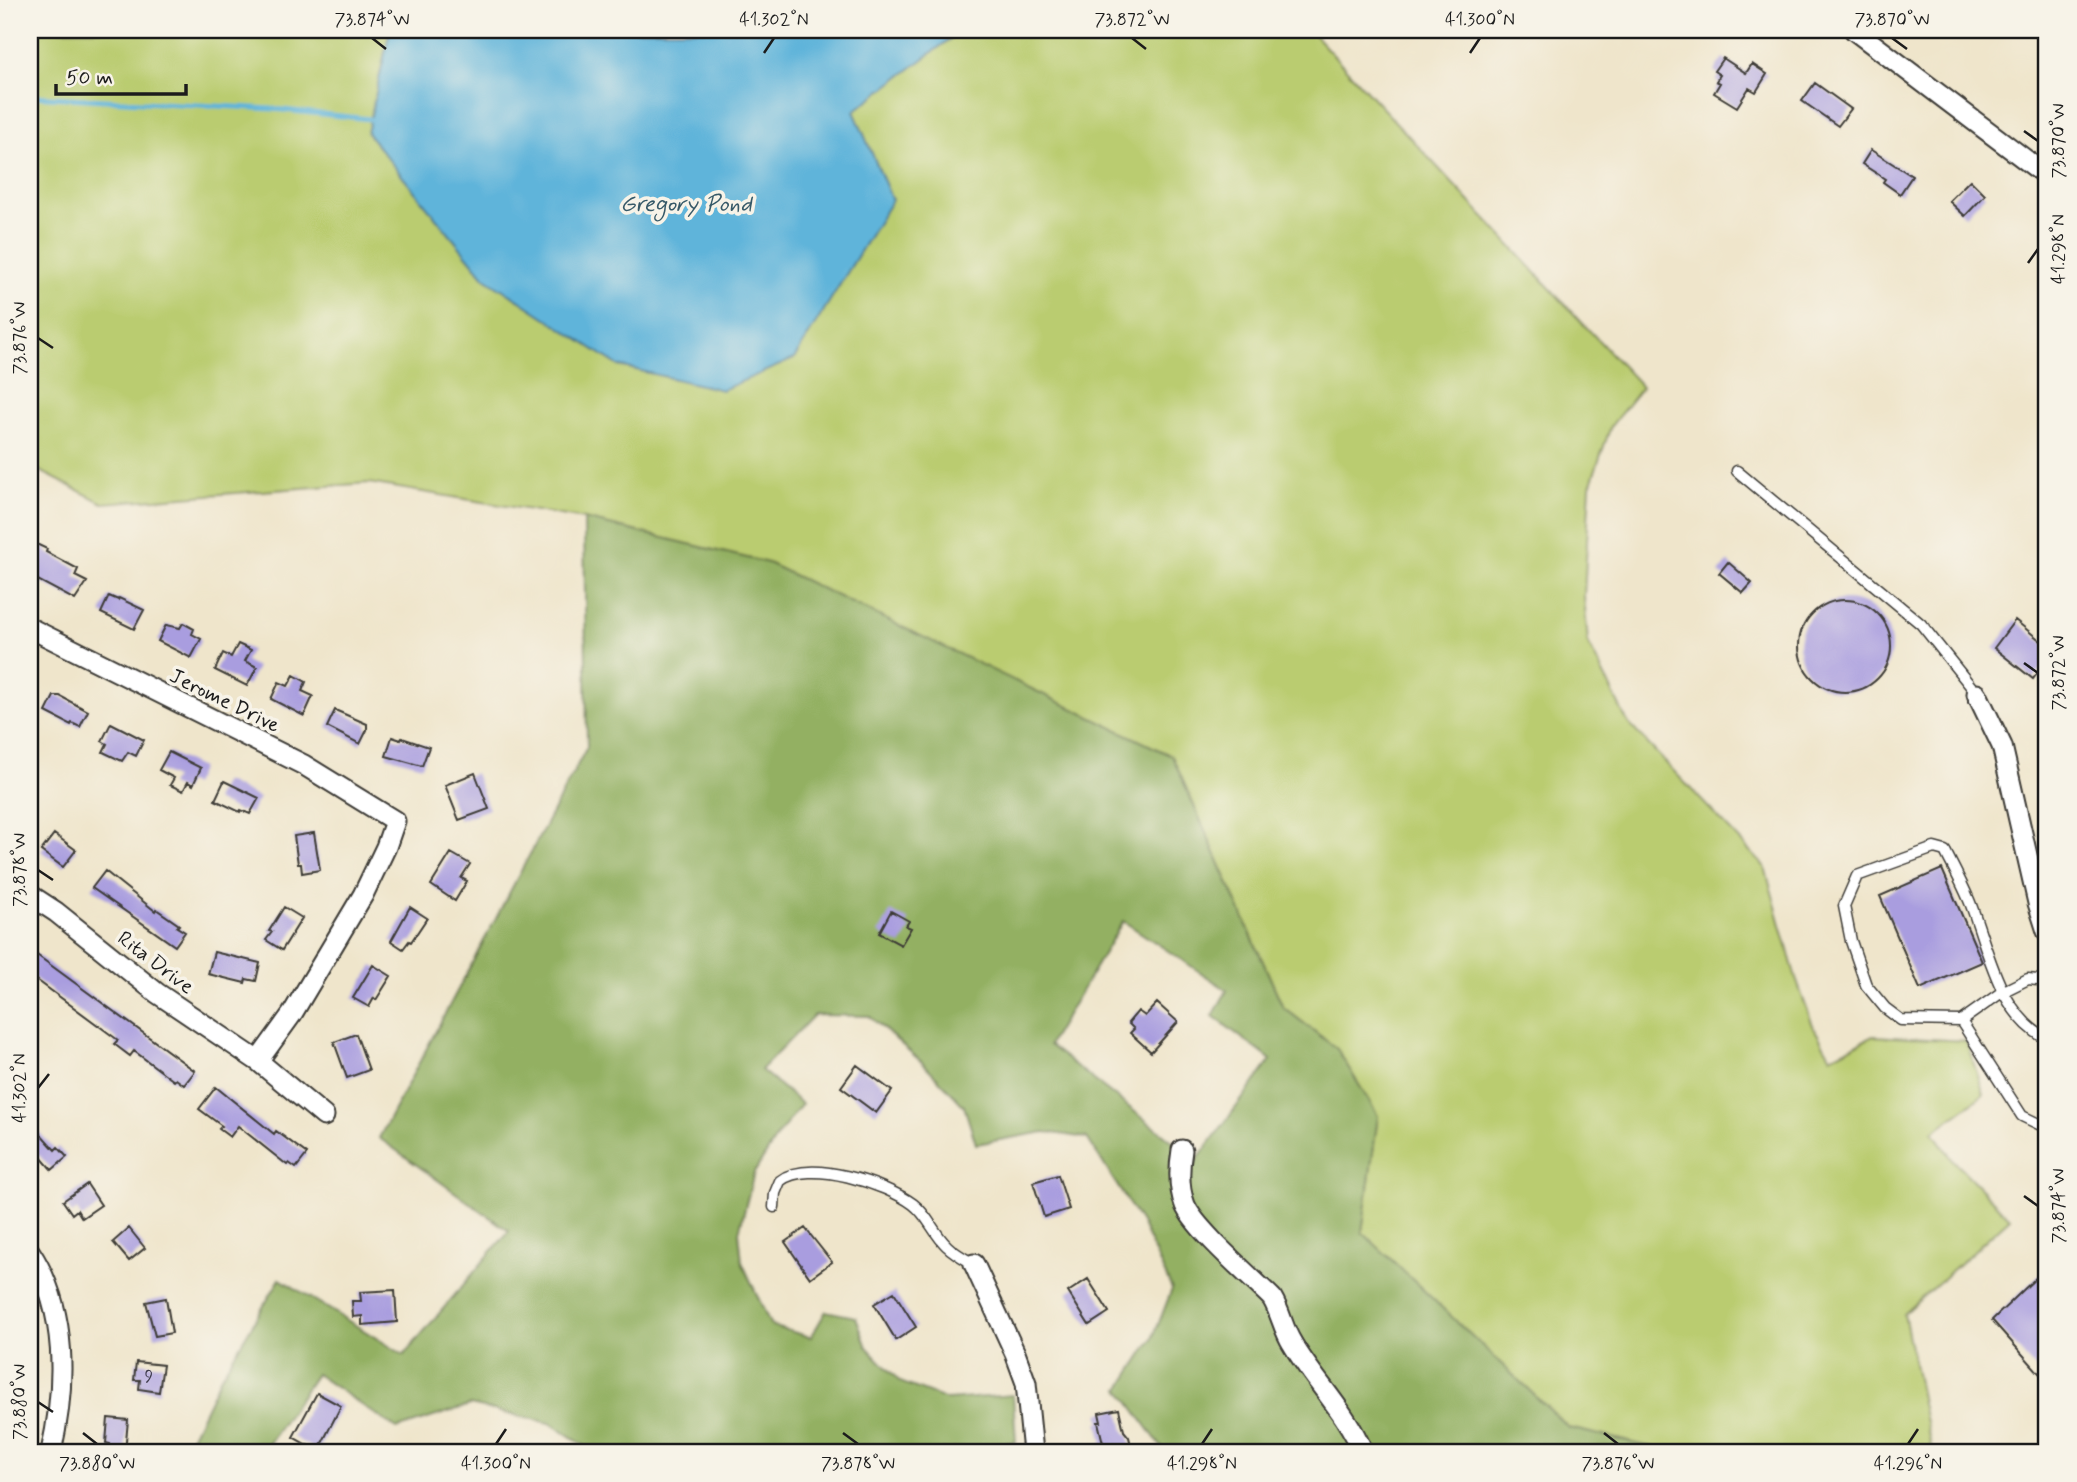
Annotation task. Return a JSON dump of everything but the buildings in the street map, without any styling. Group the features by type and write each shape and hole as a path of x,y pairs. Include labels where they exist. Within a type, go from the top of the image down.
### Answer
{"street":[{"path":"1854,30 2047,177"},
{"name":"Jerome Drive","path":"30,628 304,765 396,821 363,895 292,1014 258,1061"},
{"path":"1977,694 2001,746 2047,931"},
{"name":"Rita Drive","path":"30,895 56,912 157,993 258,1061 324,1116"},
{"path":"1182,1150 1180,1185 1186,1206 1197,1222 1272,1298 1292,1344 1335,1402 1363,1452"},
{"path":"30,1252 50,1289 58,1330 62,1380 57,1427 51,1452"},
{"path":"974,1264 1026,1382 1033,1452"}],"lane":[{"path":"1737,471 1921,624 1977,694"},
{"path":"2047,981 2028,979 2002,992 1961,1021 1900,1020 1885,1008 1866,985 1851,941 1844,906 1857,876 1934,848 1945,851 1970,902 2002,992 2031,1030 2047,1039"},
{"path":"1961,1021 2022,1115 2047,1128"},
{"path":"774,1207 780,1181 795,1174 811,1171 860,1180 914,1205 947,1246 974,1264"}],"green space":[{"path":"30,30 390,30 388,33 853,111 962,30 1310,30 1642,387 1611,426 1590,486 1584,596 1588,643 1628,723 1765,867 1796,979 1814,1028 1831,1057 1873,1036 1966,1041 1984,1094 1933,1132 1952,1159 2010,1218 1904,1314 1932,1452 1672,1452 1569,1428 1362,1232 1378,1116 1337,1049 1283,1007 1172,756 768,563 584,519 369,483 103,503 30,466"},
{"path":"584,519 768,563 1172,756 1283,1007 1337,1049 1378,1116 1362,1232 1569,1428 1672,1452 1165,1452 1120,1389 1153,1338 1172,1289 1141,1223 1087,1138 1045,1132 976,1144 964,1106 924,1064 869,1016 814,1015 761,1070 802,1104 754,1173 739,1232 742,1262 771,1326 811,1337 826,1311 856,1317 867,1347 900,1382 947,1400 1013,1395 1016,1442 932,1452 594,1452 550,1423 470,1405 397,1429 316,1374 263,1452 184,1452 220,1378 280,1279 404,1355 509,1231 379,1138 587,747","holes":["1123,921 1227,990 1213,1016 1271,1060 1197,1160 1049,1045"]}],"water":[{"name":"Gregory Pond","path":"390,30 962,30 854,111 892,200 794,359 722,390 619,366 485,278 367,133"}],"waterway":[{"path":"30,96 273,109 370,119"}]}
